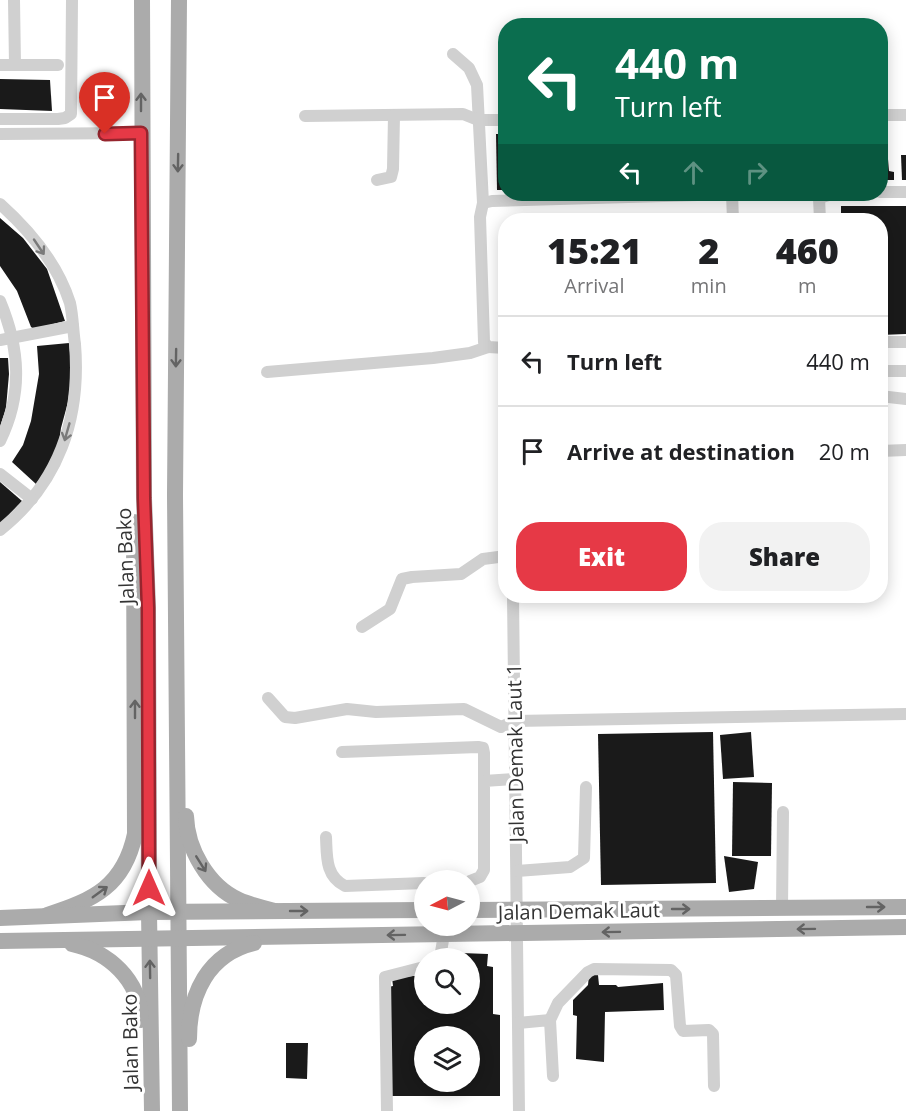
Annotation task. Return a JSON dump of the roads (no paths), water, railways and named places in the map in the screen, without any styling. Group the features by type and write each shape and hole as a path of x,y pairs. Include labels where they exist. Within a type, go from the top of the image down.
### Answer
{"main road":[{"name":"Jalan Bako","path":"142,0 144,498 148,620 152,1111"},
{"path":"179,0 175,495 180,1111"},
{"path":"175,495 183,517 186,820 189,838 204,870 213,880 238,900 275,911"},
{"path":"47,915 86,902 99,893 118,876 131,852 135,834 134,518 144,498"},
{"name":"Jalan Demak Laut","path":"480,910 906,907"},
{"path":"0,918 149,912 414,910"},
{"name":"Jalan Demak Laut","path":"480,934 906,927"},
{"name":"Jalan Demak Laut","path":"0,940 414,934"},
{"path":"188,1111 189,1023 195,997 213,966 224,955 234,948 281,936"},
{"path":"49,940 85,947 101,954 117,967 137,992 141,1008 143,1111"}],"street":[{"path":"14,0 15,65"},
{"path":"68,134 68,117 72,111 72,0"},
{"path":"453,54 469,68 477,85 483,203 480,217 484,342 488,347"},
{"path":"0,65 58,65"},
{"path":"305,116 464,114 478,120 498,120"},
{"path":"377,180 391,177 394,115"},
{"path":"888,115 906,115"},
{"path":"0,119 68,117"},
{"path":"0,134 141,133"},
{"path":"888,192 906,192"},
{"path":"483,203 498,201"},
{"path":"0,204 23,225 38,243 70,303 76,369 73,407 60,451 32,499 0,530"},
{"path":"0,301 6,339 17,375 13,408 0,441"},
{"path":"6,339 73,326"},
{"path":"888,342 906,342"},
{"path":"267,372 434,358 470,353 488,347 498,348"},
{"path":"888,371 906,371"},
{"path":"888,397 906,399"},
{"path":"888,450 906,450"},
{"path":"0,474 32,499"},
{"path":"362,627 390,609 402,579 461,574 483,559 498,557"},
{"name":"Jalan Demak Laut 1","path":"513,603 519,1111"},
{"path":"268,698 285,717 295,718 346,709 376,712 464,710 501,727 514,721 906,714"},
{"path":"342,752 483,748 484,870 480,877"},
{"path":"484,781 515,780"},
{"path":"516,871 570,867 584,858 586,787"},
{"path":"782,908 783,812"},
{"path":"326,837 328,865 336,882 345,886 414,883"},
{"path":"553,1076 550,1020 558,1003 588,972 594,969 671,970 678,982 680,1026 683,1031 709,1030 713,1034 714,1086"},
{"path":"387,1111 384,977 414,970"},
{"path":"518,1023 550,1020"}]}
